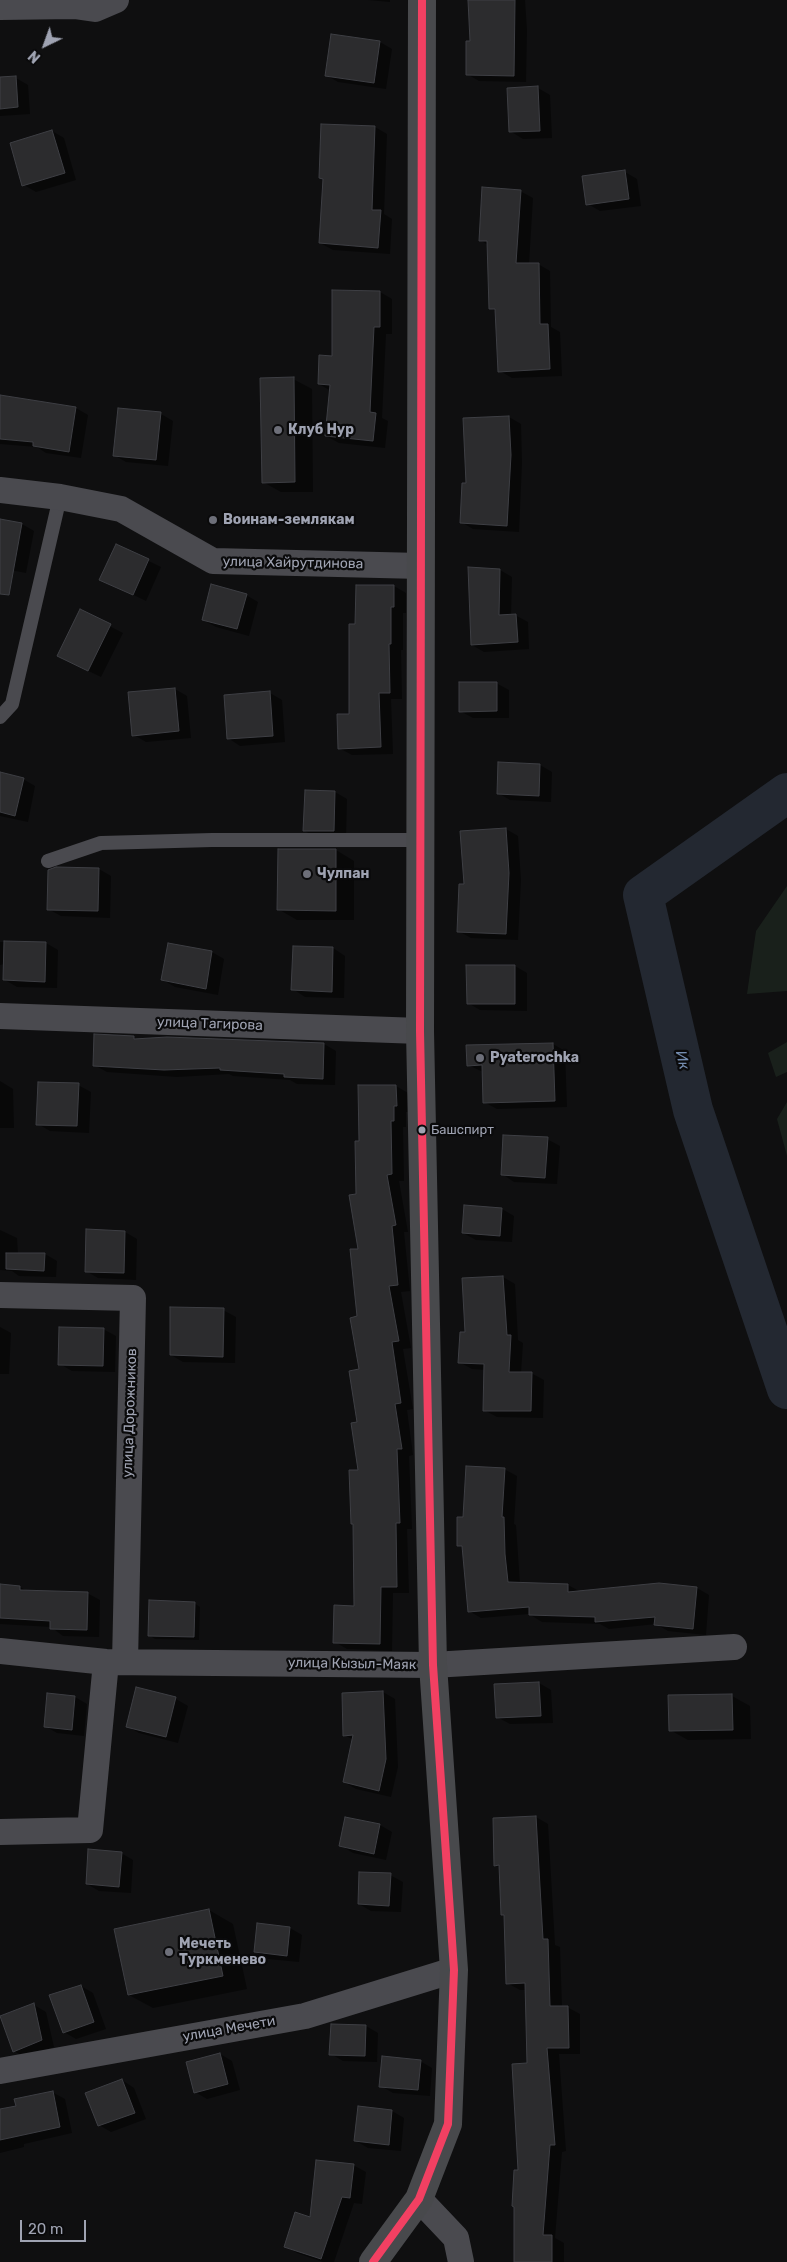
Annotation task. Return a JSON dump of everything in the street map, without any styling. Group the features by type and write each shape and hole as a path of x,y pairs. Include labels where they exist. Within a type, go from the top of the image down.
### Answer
{"main road":[{"path":"373,2262 419,2199 448,2124 454,1970 433,1665 420,1031 422,0"}],"street":[{"path":"0,7 74,6 95,9 116,0"},
{"name":"улица Хайрутдинова","path":"0,490 60,497 121,509 213,561 421,566"},
{"name":"улица Тагирова","path":"0,1016 420,1031"},
{"name":"улица Дорожников","path":"0,1295 133,1298 115,1662 90,1830 0,1832"},
{"name":"улица Кызыл-Маяк","path":"0,1652 115,1662 433,1665 734,1647"},
{"name":"улица Мечети","path":"0,2071 305,2016 454,1970"},
{"path":"419,2199 456,2238 461,2262"}],"lane":[{"path":"0,717 12,704 60,497"},
{"path":"48,861 101,843 212,840 421,840"}],"shaded area":[{"path":"787,886 787,991 747,994 756,931"},
{"path":"787,1042 787,1072 776,1077 768,1053"},
{"path":"787,1102 787,1156 777,1119"}],"building":[{"path":"468,0 515,0 514,76 466,75 466,41 470,41"},
{"path":"331,34 380,41 374,83 325,76"},
{"path":"16,76 18,107 0,109 0,77"},
{"path":"538,86 540,131 509,132 507,88"},
{"path":"321,124 375,126 372,210 381,210 378,248 319,243 323,179 319,178"},
{"path":"52,130 65,173 22,186 10,143"},
{"path":"625,170 629,199 586,205 582,176"},
{"path":"482,187 521,190 516,263 539,263 540,324 548,324 550,369 498,372 495,309 489,309 487,241 479,241"},
{"path":"332,290 380,291 380,327 374,327 370,412 376,413 373,441 325,436 330,385 318,384 319,355 332,356"},
{"name":"Клуб Нур","path":"294,377 295,482 262,483 260,378"},
{"path":"0,395 76,407 69,452 33,446 33,442 0,439"},
{"path":"118,408 161,412 156,460 113,456"},
{"path":"509,416 511,455 507,526 460,523 462,483 466,483 463,418"},
{"path":"0,519 22,523 9,595 0,594"},
{"path":"116,544 149,559 133,595 99,580"},
{"path":"468,567 500,569 499,615 516,614 518,642 471,645"},
{"path":"211,584 247,594 237,629 202,620"},
{"path":"356,585 394,585 394,607 391,607 391,644 389,644 390,693 379,693 381,747 338,749 337,714 349,714 349,624 355,624"},
{"path":"80,609 111,624 88,671 57,656"},
{"path":"459,682 497,682 497,711 459,712"},
{"path":"175,688 179,731 132,736 128,692"},
{"path":"270,691 273,736 227,739 224,695"},
{"path":"498,762 540,764 539,796 497,794"},
{"path":"0,772 24,778 15,816 0,812"},
{"path":"305,790 335,791 334,831 303,831"},
{"path":"506,828 509,873 506,934 457,932 459,884 464,884 460,831"},
{"name":"Чулпан","path":"278,849 336,849 336,911 277,910"},
{"path":"56,867 99,868 98,911 47,910 48,870"},
{"path":"4,941 46,942 45,982 3,980"},
{"path":"168,943 212,951 206,989 161,980"},
{"path":"293,946 333,947 332,992 291,990"},
{"path":"466,965 515,965 515,1004 467,1004"},
{"path":"94,1034 134,1036 134,1039 167,1037 324,1043 323,1079 284,1077 284,1074 220,1070 220,1068 164,1070 93,1066"},
{"path":"553,1043 555,1101 483,1103 482,1065 467,1066 466,1045"},
{"path":"38,1082 79,1083 77,1126 36,1125"},
{"path":"358,1085 396,1085 397,1106 394,1106 394,1121 391,1121 392,1174 387,1175 396,1225 392,1226 398,1285 389,1286 399,1341 392,1342 401,1403 395,1404 402,1449 397,1449 400,1523 396,1523 397,1587 381,1587 380,1644 333,1643 334,1605 354,1606 353,1524 351,1524 349,1470 358,1470 351,1423 357,1422 349,1371 359,1369 350,1318 357,1316 350,1249 358,1249 349,1195 356,1194 355,1141 359,1141"},
{"path":"503,1135 548,1137 545,1178 501,1175"},
{"path":"464,1205 502,1208 500,1236 462,1233"},
{"path":"86,1229 125,1231 124,1273 85,1272"},
{"path":"6,1253 45,1253 44,1271 6,1269"},
{"path":"503,1276 507,1335 511,1335 509,1372 532,1372 531,1411 483,1411 484,1364 458,1363 460,1332 465,1332 462,1278"},
{"path":"170,1307 224,1308 223,1357 170,1355"},
{"path":"59,1327 104,1328 103,1366 58,1365"},
{"path":"466,1466 505,1468 502,1517 504,1517 508,1582 568,1584 568,1592 659,1583 697,1587 693,1629 654,1625 655,1617 595,1622 595,1617 529,1615 529,1607 468,1612 462,1546 457,1546 457,1517 463,1517"},
{"path":"0,1584 20,1586 20,1590 88,1592 87,1630 50,1629 50,1621 0,1618"},
{"path":"149,1600 195,1602 194,1637 148,1636"},
{"path":"539,1682 541,1716 496,1718 494,1684"},
{"path":"136,1687 176,1697 166,1737 126,1727"},
{"path":"383,1691 386,1759 379,1791 343,1782 353,1735 343,1736 342,1693"},
{"path":"47,1693 75,1696 72,1730 44,1727"},
{"path":"732,1694 733,1730 669,1731 668,1695"},
{"path":"536,1816 543,1939 548,1939 550,2006 568,2006 569,2048 547,2048 555,2145 550,2145 543,2235 552,2235 552,2262 514,2262 514,2207 512,2206 514,2170 518,2170 512,2064 527,2063 525,1983 506,1984 504,1915 501,1915 499,1865 494,1866 493,1818"},
{"path":"345,1817 380,1824 374,1854 339,1846"},
{"path":"88,1849 122,1852 119,1887 86,1884"},
{"path":"359,1872 391,1873 389,1906 358,1904"},
{"name":"Мечеть Туркменево","path":"209,1909 223,1976 128,1995 114,1929"},
{"path":"257,1923 290,1927 287,1956 254,1952"},
{"path":"81,1985 94,2022 63,2033 49,1995"},
{"path":"34,2003 42,2040 13,2052 0,2016"},
{"path":"331,2024 366,2025 365,2056 329,2055"},
{"path":"220,2053 228,2084 194,2093 186,2062"},
{"path":"382,2056 421,2060 418,2090 379,2087"},
{"path":"122,2079 135,2113 98,2126 85,2093"},
{"path":"53,2091 60,2127 0,2140 0,2109 16,2106 14,2099"},
{"path":"358,2106 392,2110 389,2145 354,2141"},
{"path":"316,2160 354,2164 350,2198 342,2197 321,2259 284,2247 295,2212 310,2217"}],"waterway":[{"name":"Ик","path":"787,793 643,895 693,1110 787,1389"}],"transit line":[{"path":"373,2262 419,2199 448,2124 454,1970 433,1665 420,1031 422,0"}],"place":[{"name":"Клуб Нур","path":"278,430"},
{"name":"Воинам-землякам","path":"213,520"},
{"name":"Чулпан","path":"307,874"},
{"name":"Pyaterochka","path":"480,1058"},
{"name":"Башспирт","path":"422,1130"},
{"name":"Мечеть Туркменево","path":"169,1952"}]}
